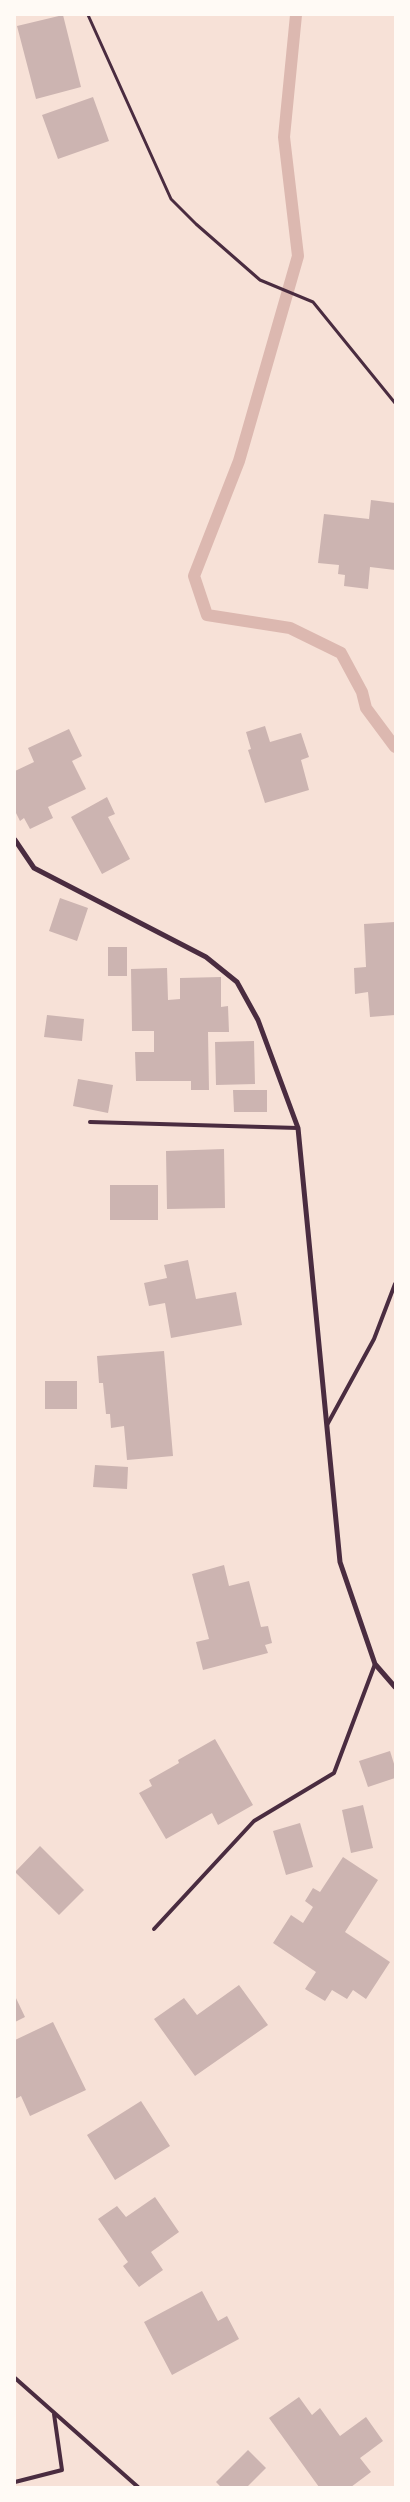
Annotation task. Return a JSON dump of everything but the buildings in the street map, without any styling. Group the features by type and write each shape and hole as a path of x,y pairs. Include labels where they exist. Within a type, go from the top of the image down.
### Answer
{"street":[{"path":"15,840 34,868 206,957 237,982 258,1020 298,1128 340,1562 375,1664 395,1687"}],"lane":[{"path":"90,1122 298,1128"},
{"path":"326,1424 374,1340 395,1284"},
{"path":"154,1929 254,1821 334,1773 375,1664"},
{"path":"15,2378 138,2487"},
{"path":"15,2482 62,2470 54,2414"}],"path":[{"path":"88,15 171,199 196,224 260,280 312,302 395,403"}],"waterway":[{"path":"296,15 284,137 298,256 239,461 194,576 207,615 290,628 341,653 362,692 366,708 395,747"}]}
